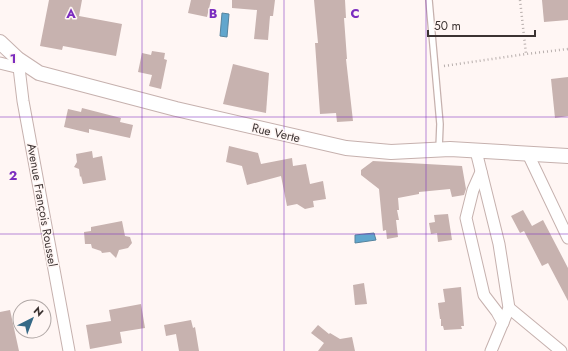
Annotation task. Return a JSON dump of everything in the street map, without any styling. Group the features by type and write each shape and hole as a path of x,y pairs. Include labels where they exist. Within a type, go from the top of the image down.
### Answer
{"street":[{"name":"Rue Verte","path":"0,42 19,63 39,73 57,79 176,109 346,148 382,152 439,150 568,156"},
{"path":"0,63 19,63"},
{"name":"Avenue François Roussel","path":"19,63 23,101 69,351"},
{"path":"476,151 499,244 509,308 491,351"},
{"path":"528,154 568,238"},
{"path":"481,172 473,190 466,218 484,295 503,322"},
{"path":"509,308 561,351"}],"lane":[{"path":"429,0 440,124 439,150"}],"path":[{"path":"520,0 526,54"},
{"path":"434,68 568,49"}],"water":[{"path":"222,13 229,14 227,37 220,36"},
{"path":"374,233 376,240 355,243 355,235"}],"building":[{"path":"49,0 82,0 79,16 122,24 116,56 63,46 62,50 40,46"},
{"path":"191,0 211,0 207,17 188,13"},
{"path":"232,0 275,0 273,16 270,16 268,40 254,39 257,10 232,8"},
{"path":"314,0 345,0 346,18 344,18 346,59 353,121 337,122 336,113 320,114 315,43 318,43"},
{"path":"542,0 568,0 568,20 544,22"},
{"path":"152,51 165,53 164,59 167,60 161,89 149,86 152,75 138,72 142,53 151,55"},
{"path":"233,64 269,73 266,113 223,104"},
{"path":"568,77 568,116 555,118 551,79"},
{"path":"82,108 121,118 120,122 133,125 130,138 89,129 89,133 64,127 68,109 81,112"},
{"path":"229,146 258,153 261,164 292,158 293,166 306,164 310,184 323,181 326,199 313,201 314,207 305,209 297,204 287,206 281,176 247,185 242,166 226,162"},
{"path":"92,151 93,158 102,156 106,180 83,184 79,169 74,167 77,162 76,154"},
{"path":"373,161 462,166 466,189 464,195 452,197 450,189 419,192 419,194 398,198 399,210 397,210 399,220 396,220 398,237 387,239 386,230 383,231 379,189 361,175 361,170"},
{"path":"523,210 532,226 543,220 568,268 568,301 548,263 542,266 524,231 520,233 511,216"},
{"path":"448,214 452,240 438,242 437,233 431,234 429,223 435,222 434,215"},
{"path":"122,221 125,236 130,237 132,243 128,248 119,250 116,258 110,252 102,253 101,251 92,248 91,244 85,244 84,232 91,231 91,227"},
{"path":"364,283 367,304 355,305 353,285"},
{"path":"461,287 464,326 461,326 462,329 444,330 443,326 441,326 438,303 445,302 443,289"},
{"path":"141,304 145,328 120,332 122,343 90,349 86,325 111,321 109,310"},
{"path":"10,310 12,319 12,339 16,339 19,351 0,351 0,312"},
{"path":"191,320 193,328 195,327 199,351 179,351 176,334 166,336 164,325"},
{"path":"318,325 329,334 330,333 340,339 352,337 355,351 318,351 324,343 311,333"}]}
